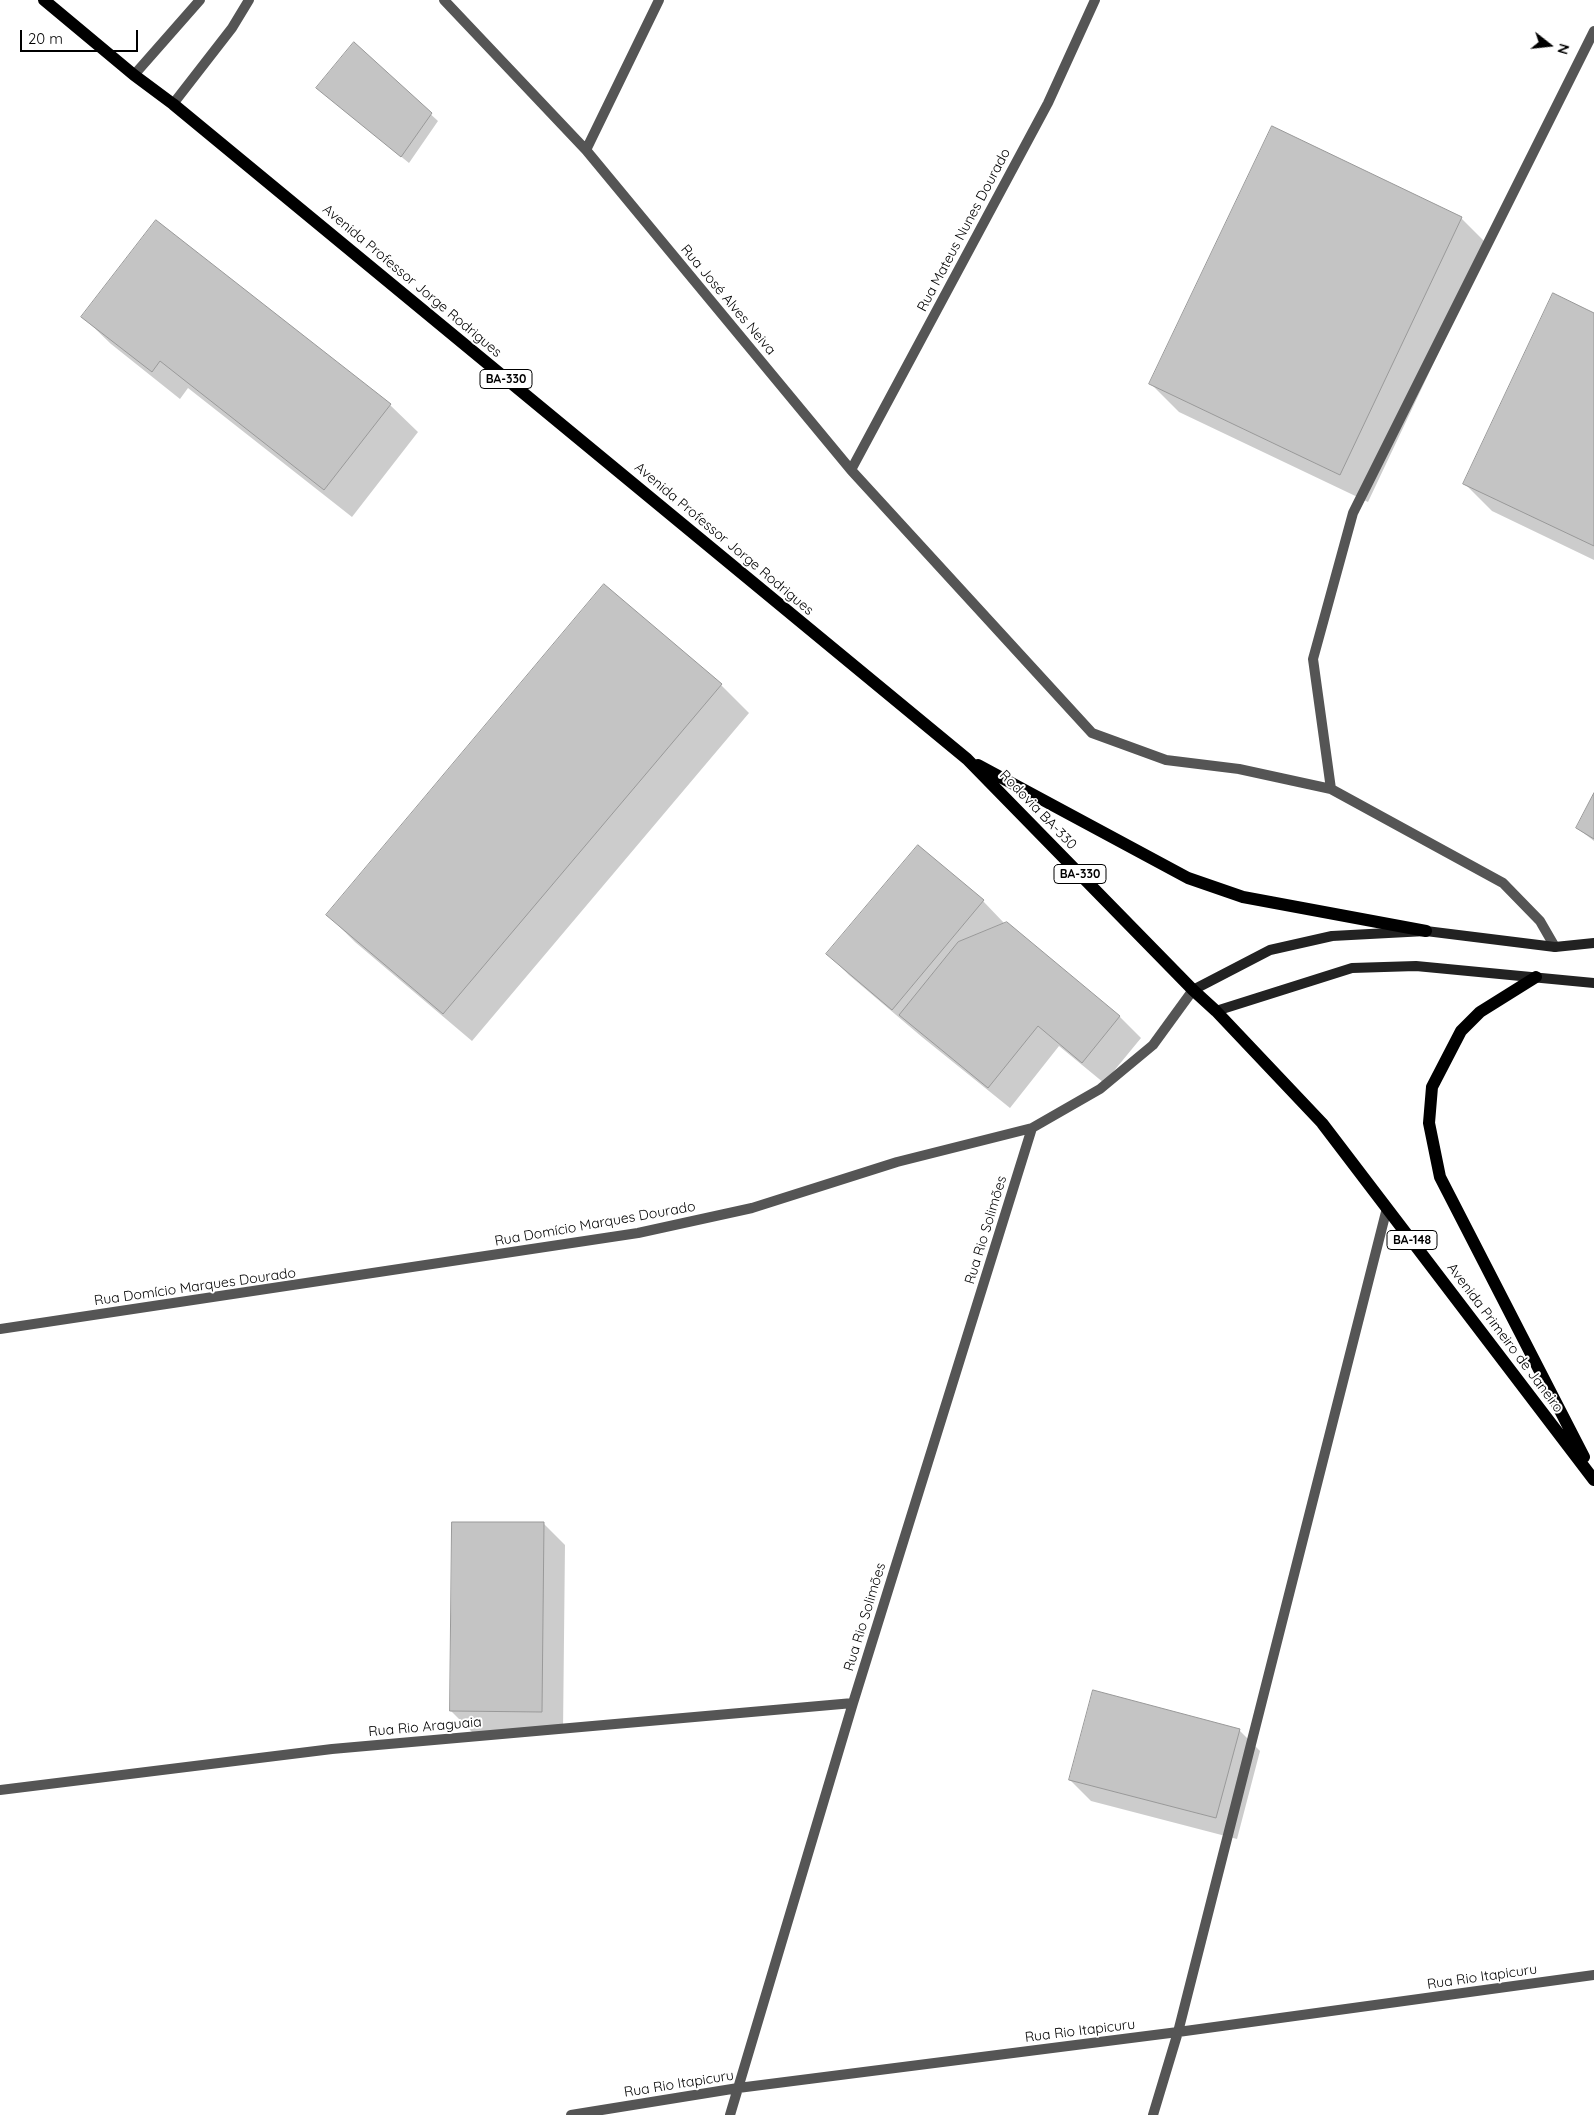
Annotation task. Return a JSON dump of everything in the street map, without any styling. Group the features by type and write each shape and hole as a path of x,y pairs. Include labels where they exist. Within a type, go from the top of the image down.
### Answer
{"main road":[{"name":"Avenida Professor Jorge Rodrigues","path":"44,0 134,75 173,104 967,759"},
{"path":"967,759 1188,878 1243,897 1426,931"},
{"name":"Rodovia BA-330","path":"967,759 1193,990"},
{"path":"1536,978 1480,1012 1461,1031 1432,1087 1429,1123 1440,1178 1594,1478"},
{"name":"Avenida Primeiro de Janeiro","path":"1193,990 1216,1011 1322,1123 1594,1478"}],"street":[{"path":"134,75 200,0"},
{"path":"173,104 232,28 249,0"},
{"name":"Rua José Alves Neiva","path":"444,0 586,150 851,470 1092,733 1166,760 1239,769 1331,789 1503,883 1540,921 1555,947"},
{"path":"586,150 659,0"},
{"name":"Rua Mateus Nunes Dourado","path":"851,470 1048,102 1095,0"},
{"path":"1331,789 1313,659 1353,513 1594,31"},
{"path":"1193,990 1270,950 1332,936 1426,931 1555,947 1594,943"},
{"path":"1216,1011 1352,968 1416,966 1594,983"},
{"name":"Rua Domício Marques Dourado","path":"0,1329 638,1233 752,1208 897,1162 1032,1128 1100,1089 1152,1045 1193,990"},
{"name":"Rua Rio Solimões","path":"730,2115 853,1703 1032,1128"},
{"path":"1153,2115 1178,2032 1388,1208"},
{"name":"Rua Rio Araguaia","path":"0,1790 332,1749 853,1703"},
{"name":"Rua Rio Itapicuru","path":"571,2115 738,2088 1178,2032 1594,1975"}],"building":[{"path":"354,42 432,113 401,157 316,88"},
{"path":"1272,126 1462,217 1340,475 1149,384"},
{"path":"156,220 391,404 324,490 160,361 152,372 81,317"},
{"path":"1553,293 1594,313 1594,546 1463,484"},
{"path":"604,584 722,684 443,1014 326,915"},
{"path":"1594,793 1594,839 1576,828"},
{"path":"918,845 984,900 892,1010 826,954"},
{"path":"1007,922 1120,1016 1082,1063 1038,1026 988,1088 899,1015 958,942"},
{"path":"452,1522 544,1522 542,1712 450,1711"},
{"path":"1093,1690 1240,1729 1216,1818 1069,1780"}]}
